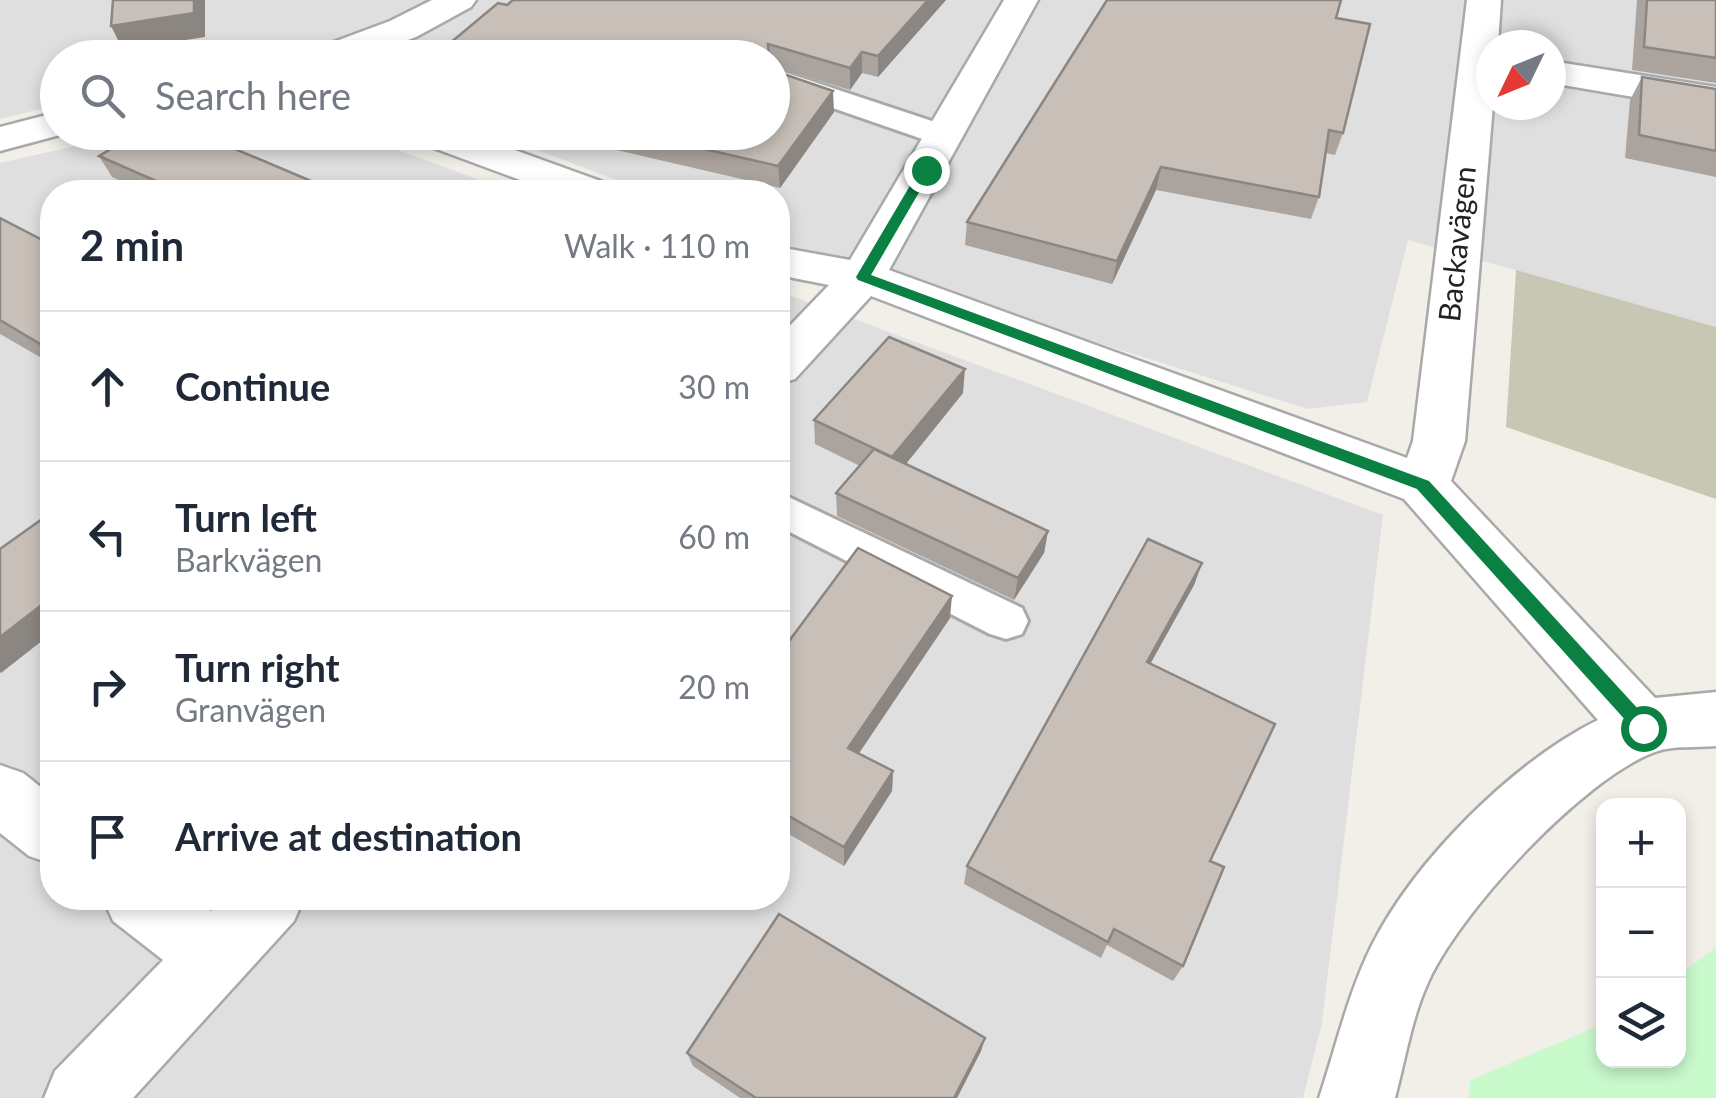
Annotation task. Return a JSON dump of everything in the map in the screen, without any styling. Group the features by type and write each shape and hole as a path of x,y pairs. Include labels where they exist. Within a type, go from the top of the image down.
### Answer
{"street":[{"path":"373,40 459,0"},
{"path":"790,354 863,277 1021,0"},
{"name":"Backavägen","path":"1484,0 1484,30"},
{"path":"1566,74 1716,99"},
{"name":"Backavägen","path":"1423,485 1438,441 1478,120"},
{"path":"0,138 40,128"},
{"path":"475,150 557,180"},
{"path":"790,263 863,277 1423,485 1643,728"},
{"path":"1357,1098 1396,971 1441,895 1592,754 1643,728 1716,719"},
{"path":"0,794 40,825"},
{"path":"153,910 214,956"},
{"path":"82,1098 258,910"}],"lane":[{"path":"790,83 945,136"},
{"path":"790,514 1006,621"}],"shaded area":[{"path":"0,0 1716,0 1716,327 1408,240 1367,402 1308,409 790,246 790,180 616,180 537,150 790,150 790,40 40,40 40,109 0,119"},
{"path":"57,150 398,150 480,180 40,180 40,910 790,910 790,295 1383,515 1322,1023 1303,1098 0,1098 0,163"},
{"path":"1516,270 1716,327 1716,499 1506,427"}],"green space":[{"path":"1716,947 1716,1098 1469,1098 1470,1080 1596,1027 1596,1068 1686,1068 1686,970"}],"building":[{"path":"113,0 194,0 194,13 111,26"},
{"path":"513,0 928,0 878,56 862,52 850,68 790,50 790,40 454,40 498,3 507,5"},
{"path":"1107,0 1341,0 1336,18 1370,24 1343,133 1329,130 1319,197 1161,167 1117,261 967,222"},
{"path":"1647,0 1716,0 1716,58 1644,47"},
{"path":"790,76 833,91 790,150"},
{"path":"1642,77 1716,89 1716,151 1639,135"},
{"path":"109,150 238,150 309,180 154,180 99,156"},
{"path":"708,150 790,150 778,166"},
{"path":"0,218 40,239 40,344 0,320"},
{"path":"889,337 965,369 892,457 814,420"},
{"path":"874,449 1048,531 1018,578 836,493"},
{"path":"40,521 40,606 0,637 0,549"},
{"path":"1148,539 1202,563 1147,662 1275,724 1210,861 1224,867 1183,966 1114,929 1108,942 967,866"},
{"path":"858,548 952,596 848,748 893,771 844,847 790,817 790,640"},
{"path":"779,914 985,1038 954,1098 756,1098 687,1053"}],"route":[{"path":"926,170 863,277 1423,485 1643,728"}]}
